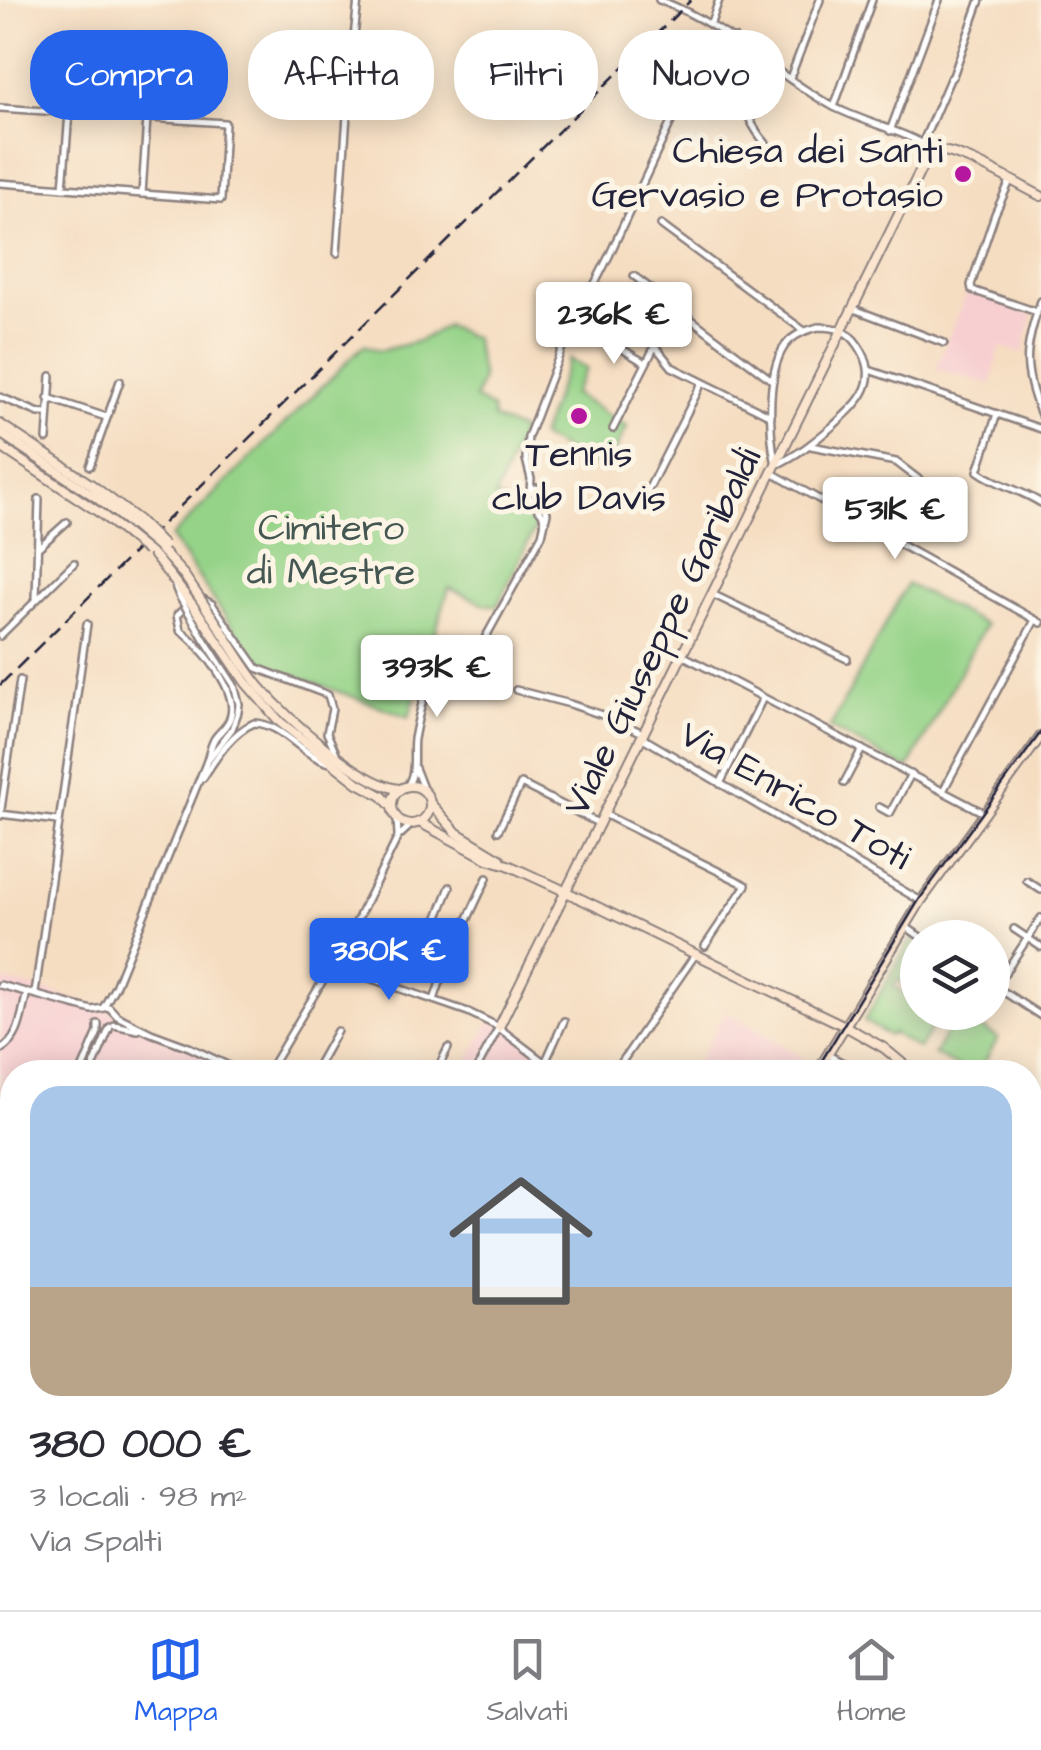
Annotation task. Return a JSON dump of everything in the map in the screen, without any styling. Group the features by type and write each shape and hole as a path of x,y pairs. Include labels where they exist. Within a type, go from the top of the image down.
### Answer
{"main road":[{"path":"933,150 958,154 1041,196"},
{"name":"Viale Giuseppe Garibaldi","path":"499,1027 933,150"},
{"path":"0,424 92,485 133,525 158,553 174,583 186,592 212,633 270,698 358,783 382,796 397,818 488,859 508,864"},
{"path":"0,436 164,546 184,575 212,633"},
{"path":"2,448 158,553"},
{"path":"133,525 148,546 184,575"},
{"path":"909,920 1040,739"},
{"path":"334,759 382,786 419,787 457,834 508,864 846,1026 898,1060"},
{"path":"392,808 393,797 403,788"},
{"path":"415,823 428,814 430,803"},
{"path":"824,1060 900,934"}],"street":[{"path":"337,253 358,0"},
{"path":"659,0 722,30"},
{"path":"711,23 718,0"},
{"path":"790,78 820,0"},
{"path":"834,106 872,0"},
{"path":"890,131 939,0"},
{"path":"922,144 953,76 980,0"},
{"path":"785,75 834,106 933,150"},
{"path":"0,108 30,110"},
{"path":"63,188 68,120"},
{"path":"142,194 147,120"},
{"path":"0,183 220,200 224,123 178,120"},
{"path":"544,530 543,516 529,497 528,436 562,348 672,120"},
{"path":"750,120 777,154"},
{"path":"1010,181 995,214 972,290 1037,312"},
{"path":"661,225 804,331"},
{"path":"634,276 773,381"},
{"path":"1041,301 1027,356 1029,382 1041,415"},
{"path":"853,308 944,343"},
{"path":"818,326 842,330 864,354 868,370 866,388 858,404 774,470 773,381 780,354 789,341 804,331 818,326"},
{"path":"599,335 646,363"},
{"path":"614,429 655,346 672,368 772,416"},
{"path":"868,370 1041,429"},
{"path":"47,439 51,376"},
{"path":"90,466 120,382"},
{"path":"642,504 702,382"},
{"path":"0,398 48,413"},
{"path":"48,398 106,416"},
{"path":"996,414 978,471 1041,503"},
{"path":"809,446 896,462 958,513"},
{"path":"774,470 1038,621 943,791"},
{"path":"403,788 412,779 414,738 435,669 468,669 544,530 547,513 543,497 529,475"},
{"path":"530,491 539,489"},
{"path":"533,502 543,497"},
{"path":"36,601 40,498"},
{"path":"38,548 67,522"},
{"path":"0,636 74,563"},
{"path":"712,594 847,659"},
{"path":"87,1060 98,1032 96,1016 116,986 216,737 228,723 232,707 228,690 198,644 178,625 178,612 204,598 258,668 328,696 332,705 327,733 334,759 312,757 273,727 254,724 242,730 224,749 196,789"},
{"path":"0,1050 16,1036 31,992 86,624"},
{"path":"207,761 232,729 239,704 212,633"},
{"path":"682,655 984,813"},
{"path":"20,680 0,814 58,821"},
{"name":"Via Enrico Toti","path":"516,690 606,716 921,902"},
{"path":"720,784 763,698"},
{"path":"844,783 862,750"},
{"path":"414,766 424,791"},
{"path":"880,806 890,812 910,774"},
{"path":"498,831 521,784 746,884 705,946"},
{"path":"397,818 398,837"},
{"path":"275,1060 325,977 338,963 398,837 415,823"},
{"path":"434,1000 487,878"},
{"path":"1028,881 1041,890"},
{"path":"450,887 428,942 452,954"},
{"path":"1010,963 1041,918"},
{"path":"1014,928 1041,947"},
{"path":"623,1060 696,955"},
{"path":"338,963 346,970 468,1012 499,1027 542,1060"},
{"path":"0,985 88,1010 109,1008 151,1033 216,1060"},
{"path":"96,1060 116,1014 116,986"},
{"path":"1010,996 1041,1016"},
{"path":"546,1060 564,1021"},
{"path":"98,1024 151,1033"},
{"name":"Viale Giuseppe Garibaldi","path":"482,1060 499,1027"},
{"path":"321,1060 337,1031"},
{"path":"442,1060 448,1048"},
{"path":"827,1055 837,1060"}],"shaded area":[{"path":"967,291 1033,315 1024,353 1000,347 991,384 936,369"},
{"path":"0,980 126,1016 220,1060 0,1060"},
{"path":"726,1011 807,1060 698,1060"},
{"path":"494,1015 554,1060 469,1060"}],"green space":[{"name":"Cimitero di Mestre","path":"446,326 474,338 482,379 475,399 492,409 493,419 522,431 495,497 532,515 536,526 497,606 449,588 409,717 256,662 171,537 364,345 380,351 419,341"},
{"name":"Tennis club Davis","path":"569,359 586,369 573,394 627,427 605,471 540,437"},
{"path":"907,584 985,625 908,769 830,728"},
{"path":"900,959 900,982 897,980 893,986 900,990 900,1030 930,1030 919,1049 864,1021"},
{"path":"948,1030 985,1030 998,1038 986,1060 945,1060 934,1054"}],"tram line":[{"path":"822,1060 919,900 1041,732"}],"railway":[{"path":"0,685 691,0"}],"place":[{"name":"Chiesa dei Santi Gervasio e Protasio","path":"963,174"},
{"name":"Tennis club Davis","path":"579,416"}]}
